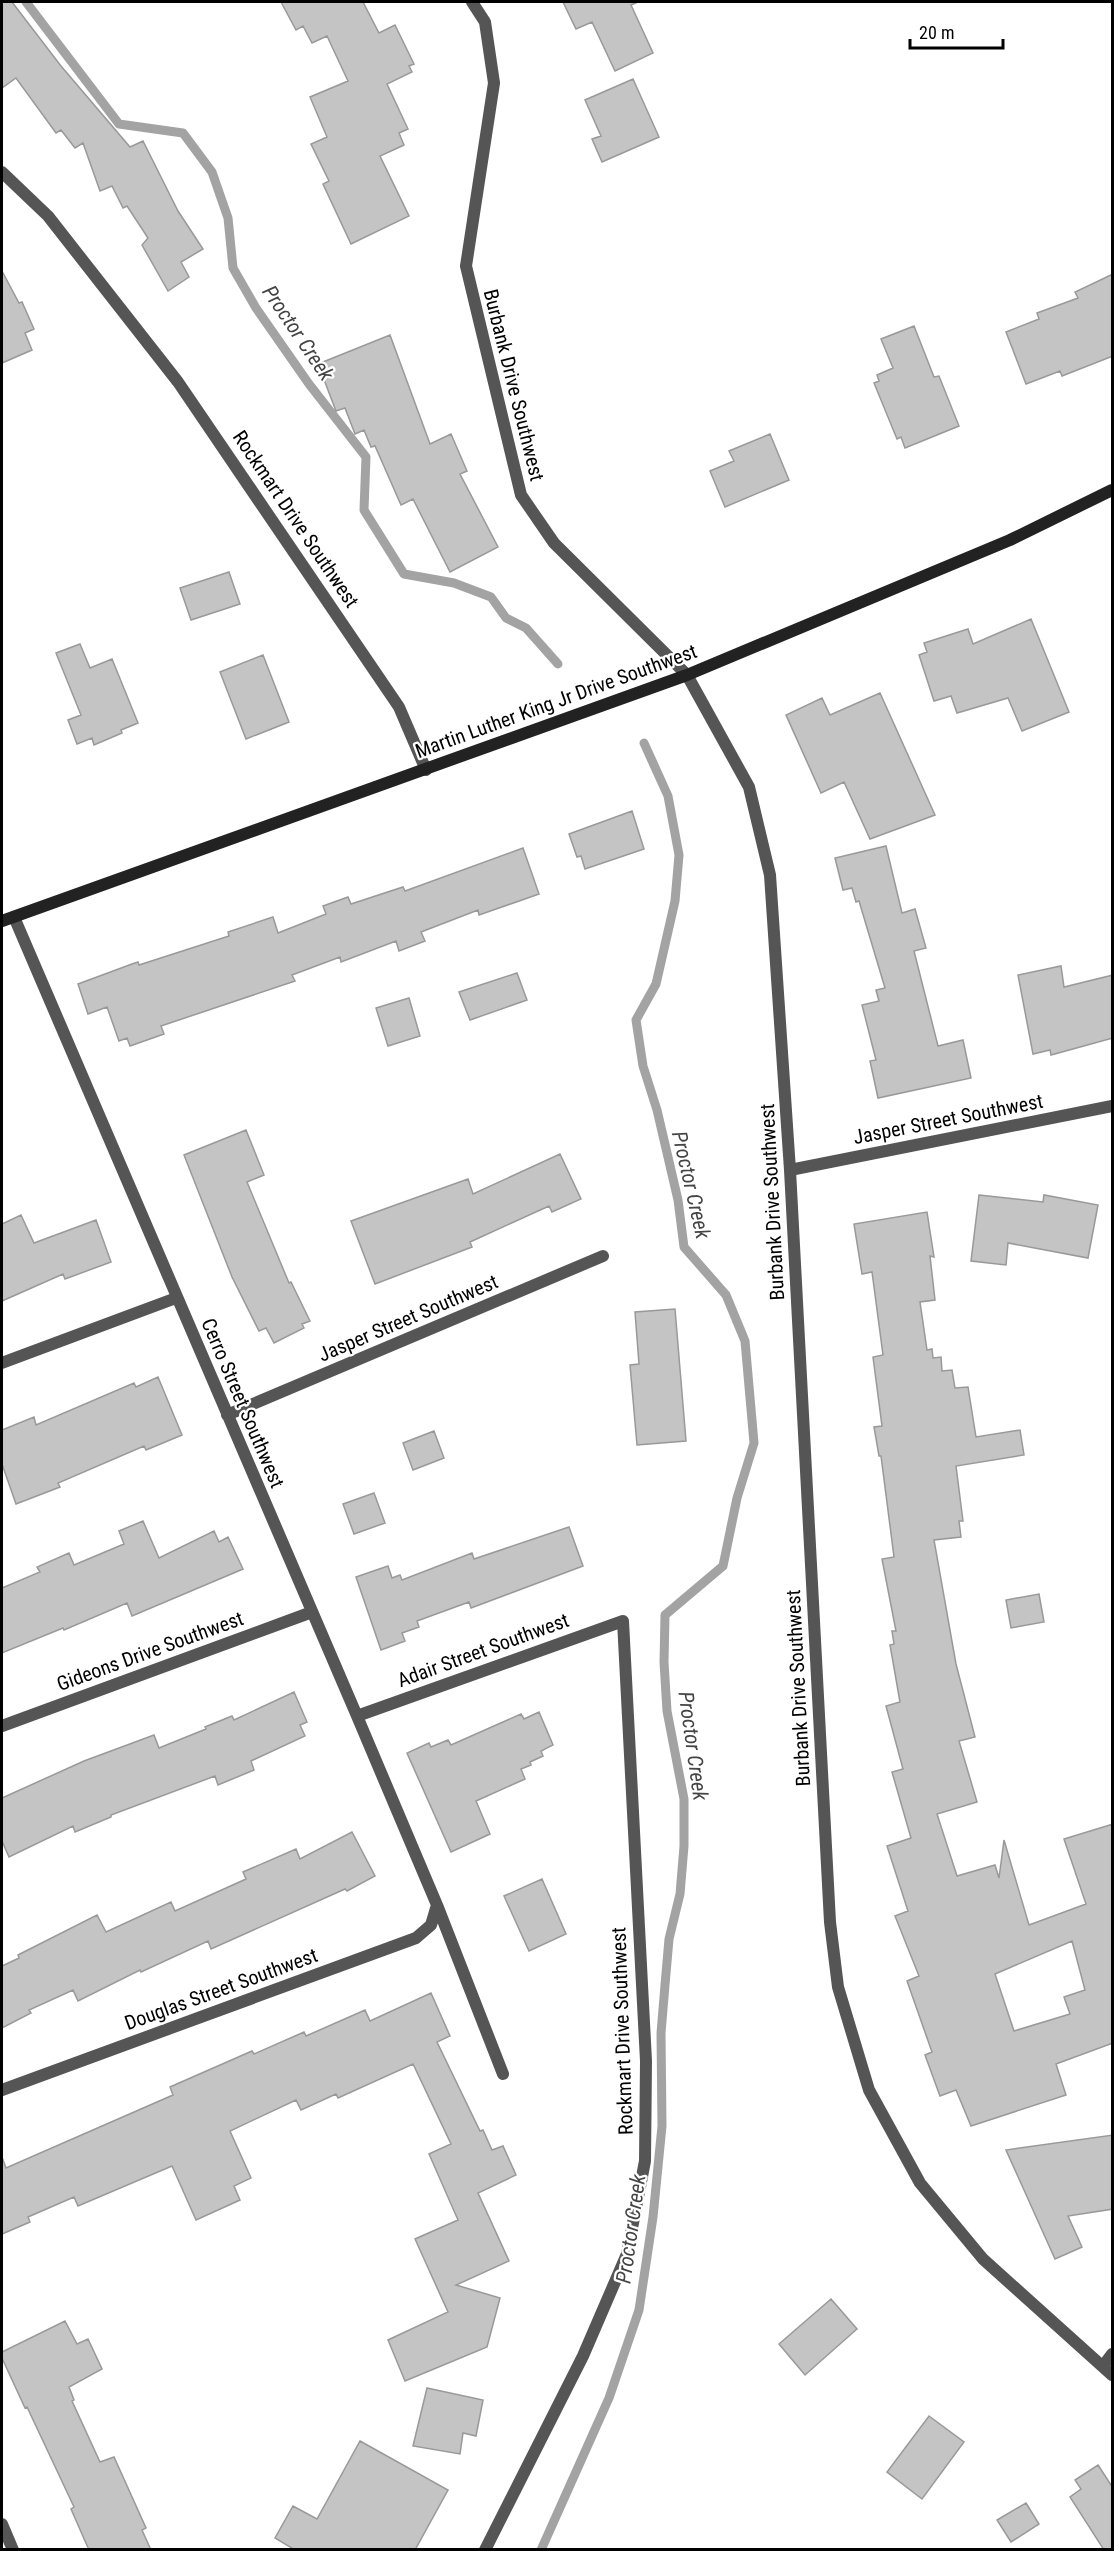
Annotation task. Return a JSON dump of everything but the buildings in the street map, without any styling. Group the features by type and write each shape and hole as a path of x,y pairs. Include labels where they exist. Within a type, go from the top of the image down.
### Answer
{"main road":[{"name":"Martin Luther King Jr Drive Southwest","path":"2,921 687,675 1010,540 1113,490"}],"street":[{"name":"Burbank Drive Southwest","path":"471,2 485,22 494,83 466,266 521,495 554,543 687,675 749,787 770,875 790,1170 830,1922 838,1987 869,2090 920,2183 983,2259 1108,2370"},
{"name":"Rockmart Drive Southwest","path":"2,172 48,216 178,382 399,706 426,770"},
{"name":"Cerro Street Southwest","path":"14,917 437,1905 503,2074"},
{"name":"Jasper Street Southwest","path":"790,1170 1113,1106"},
{"name":"Jasper Street Southwest","path":"227,1415 603,1256"},
{"path":"2,1363 176,1298"},
{"name":"Gideons Drive Southwest","path":"2,1726 312,1612"},
{"name":"Rockmart Drive Southwest","path":"484,2550 583,2356 627,2254 645,2161 646,2061 623,1621"},
{"name":"Adair Street Southwest","path":"357,1716 623,1621"},
{"name":"Douglas Street Southwest","path":"2,2090 416,1938 431,1925 437,1905"},
{"path":"1108,2370 1113,2354"},
{"path":"2,2524 13,2550"}],"waterway":[{"name":"Proctor Creek","path":"26,2 119,124 183,133 212,172 228,218 233,268 256,308 309,384 366,457 364,510 404,574 454,583 491,597 506,618 526,628 558,664"},
{"name":"Proctor Creek","path":"541,2550 609,2398 639,2310 653,2217 662,2126 661,2033 665,1985 669,1939 680,1894 684,1846 684,1799 667,1711 664,1662 665,1615 723,1566 737,1498 754,1443 745,1341 726,1295 684,1247 678,1200 657,1110 643,1066 636,1020 656,984 675,901 679,855 668,796 644,743"}]}
